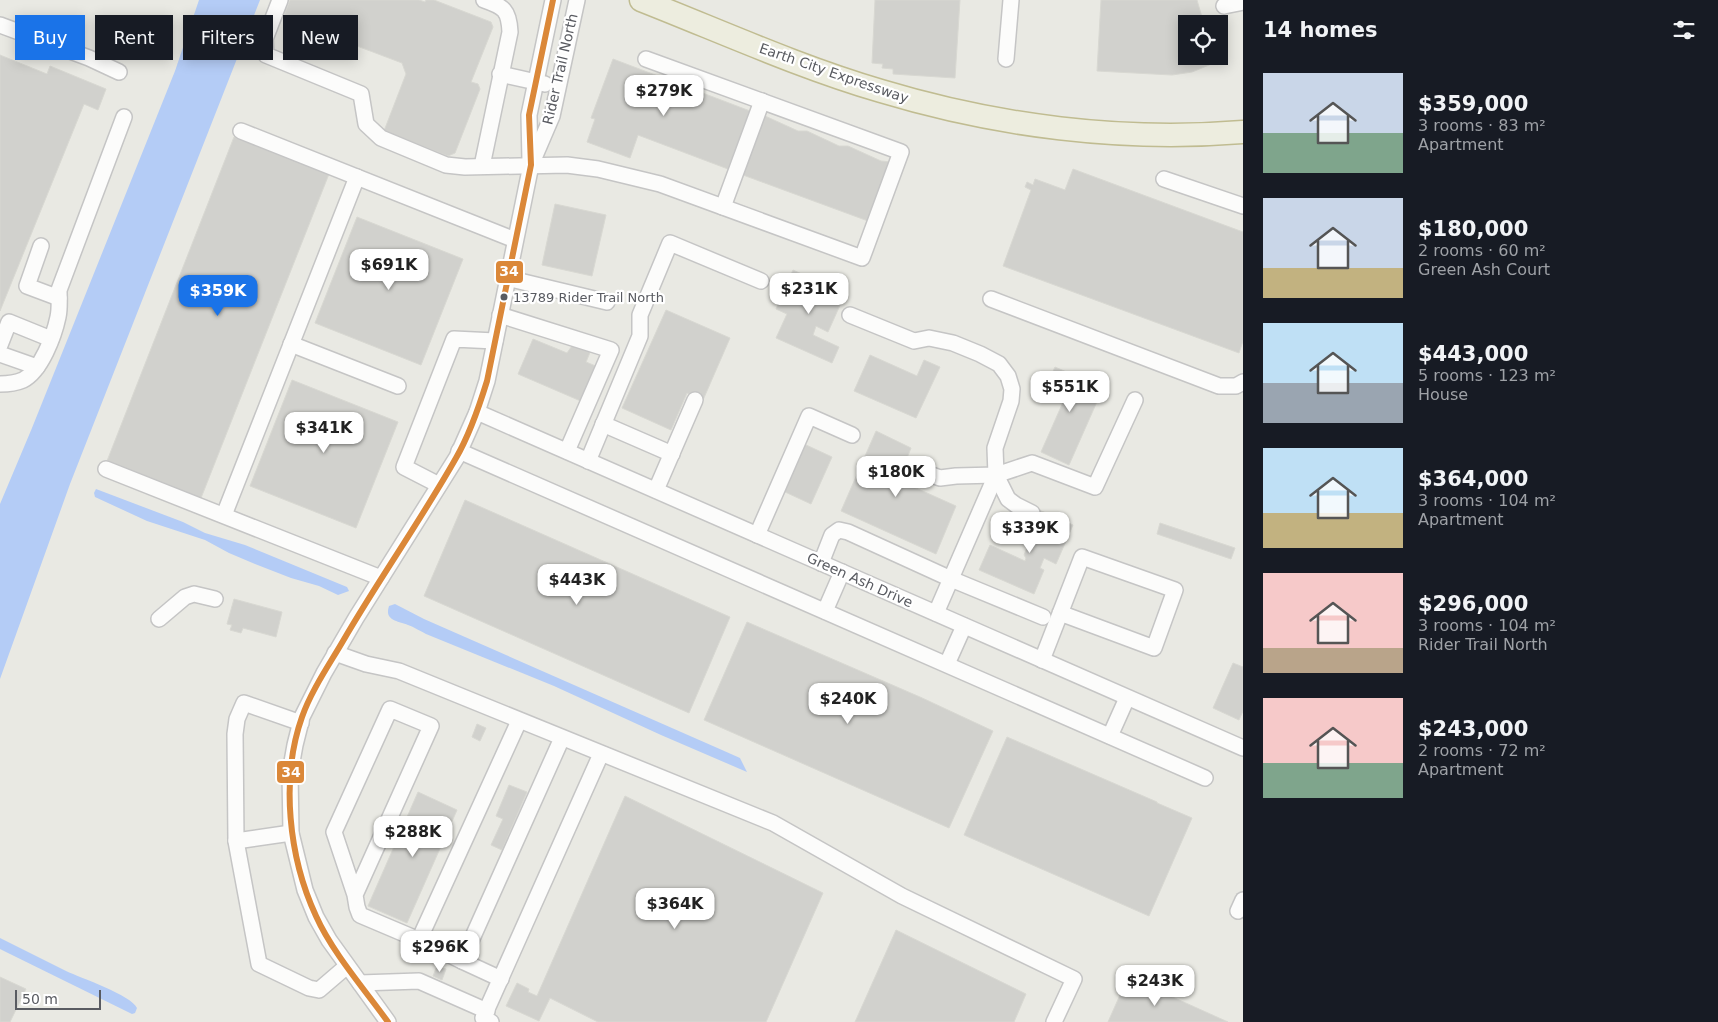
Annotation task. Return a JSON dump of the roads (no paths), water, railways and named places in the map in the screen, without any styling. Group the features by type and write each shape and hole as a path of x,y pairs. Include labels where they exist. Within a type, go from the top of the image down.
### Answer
{"highway":[{"name":"Earth City Expressway","path":"641,0 840,78 888,94 961,112 1036,125 1086,131 1165,134 1243,132"}],"street":[{"path":"280,0 265,39 266,55 361,94 366,124 381,138 446,165 567,165 598,168 660,184 862,258 901,152 646,59"},
{"path":"482,166 510,32 510,19 506,12 499,5 484,0"},
{"name":"Rider Trail North","path":"388,1022 347,966 316,917 305,890 291,833 290,772 301,723 324,673 439,485 459,451 478,412 487,381 530,165 529,115 554,0"},
{"name":"Rider Trail North","path":"530,165 552,116 577,0"},
{"path":"1006,59 1011,0"},
{"path":"1224,6 1243,2"},
{"path":"0,25 119,72"},
{"path":"500,74 559,87"},
{"path":"723,207 762,101"},
{"path":"0,384 22,380 38,367 44,355 58,316 59,290 124,117"},
{"path":"241,131 515,240"},
{"path":"224,515 357,177"},
{"path":"1164,179 1243,206"},
{"path":"588,461 640,336 640,315 670,243 760,281"},
{"path":"41,246 27,286 59,298"},
{"path":"507,278 607,302"},
{"path":"991,299 1219,386 1236,386 1243,382"},
{"path":"500,315 611,350 567,451"},
{"path":"850,316 914,341 929,338 953,343 999,364 1008,376 1012,388 1011,401 995,448 996,475 1008,499 1032,513"},
{"path":"0,345 8,322 50,339"},
{"path":"439,485 404,467 407,458 454,339 494,341"},
{"path":"291,344 398,386"},
{"path":"0,354 38,367"},
{"path":"656,490 695,400"},
{"path":"910,467 940,478 996,475 1032,463 1095,487 1134,400"},
{"name":"Green Ash Drive","path":"478,412 1241,749"},
{"path":"757,535 809,416 852,435"},
{"path":"603,424 672,454"},
{"path":"459,451 1205,778"},
{"path":"106,469 381,578"},
{"path":"936,614 996,475"},
{"path":"820,563 832,535 839,530 848,532 951,580 1043,616"},
{"path":"1042,660 1060,613 1082,557 1175,590 1154,648 1060,613"},
{"path":"825,610 842,572"},
{"path":"159,619 184,597 194,594 215,599"},
{"path":"947,664 964,626"},
{"path":"336,653 366,664 399,671 773,823 902,896 1074,979 1054,1022"},
{"path":"1110,736 1128,698"},
{"path":"301,723 244,704 237,720 235,734 236,841 259,964 309,988 319,990 347,966"},
{"path":"355,895 431,726 390,709 334,832 355,895 356,908 360,915 419,940 501,979"},
{"path":"419,940 519,721"},
{"path":"462,961 562,738"},
{"path":"360,983 419,982 489,1016 501,979 601,754"},
{"path":"236,841 291,833"}],"water":[{"path":"199,0 260,0 254,15 194,15"},
{"path":"183,47 183,60 236,60 70,484 0,679 0,504"},
{"path":"96,489 183,522 205,533 245,545 347,587 349,591 338,595 319,586 291,578 255,564 205,540 147,521 95,497"},
{"path":"395,604 424,619 740,758 747,772 554,686 393,620 388,615 388,611 389,606"},
{"path":"0,938 125,998 137,1008 135,1013 132,1014 0,949"}],"place":[{"name":"13789 Rider Trail North","path":"504,297"}]}
